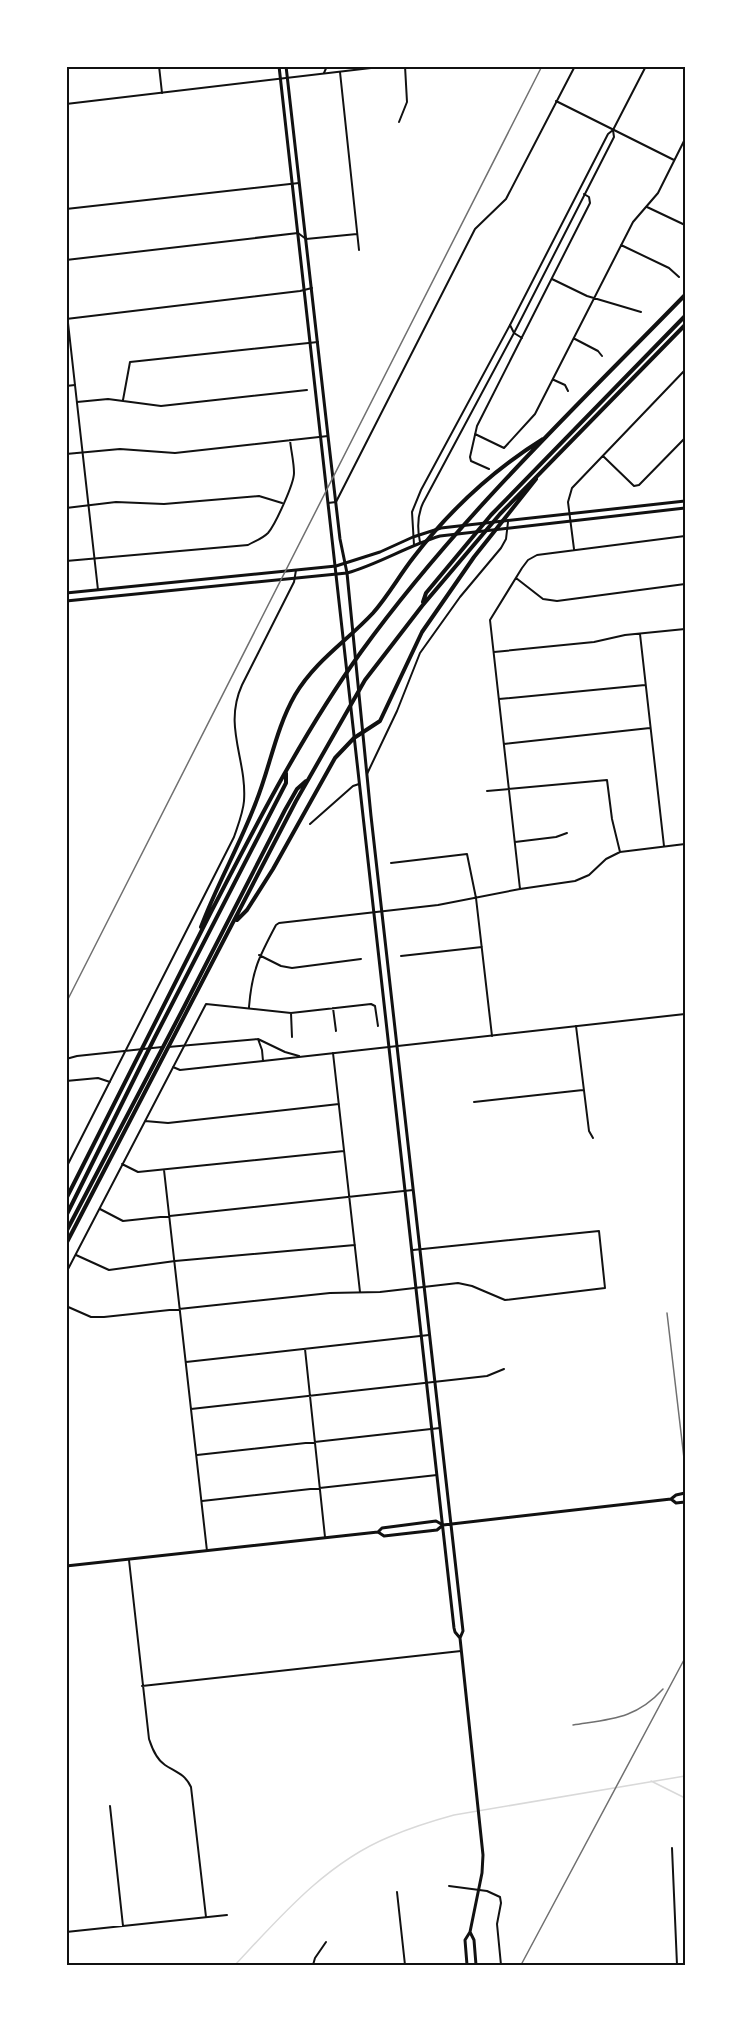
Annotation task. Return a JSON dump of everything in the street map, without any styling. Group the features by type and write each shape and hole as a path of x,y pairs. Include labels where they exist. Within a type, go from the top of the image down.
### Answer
{"highway":[{"path":"66,1199 262,813 362,650 437,556 476,512 685,295"},
{"path":"422,606 426,593 491,515 685,316"},
{"path":"66,1244 309,779 365,680 422,606 500,514 685,325"},
{"path":"192,948 260,793 285,714 314,668 375,610 448,517 516,456 549,435"},
{"path":"234,923 247,910 273,869 335,758 354,738 380,721 422,632 474,557 546,465"},
{"path":"66,1216 286,783 286,772"},
{"path":"66,1232 285,810 297,789 309,779"}],"main road":[{"path":"279,66 454,1632 460,1638"},
{"path":"286,66 328,436 347,573 375,851 463,1631 460,1638 461,1651 483,1860 470,1932 465,1940 467,1965"},
{"path":"66,593 336,566 380,552 412,537 441,528 685,501"},
{"path":"66,601 347,573 373,565 414,544 440,536 685,508"},
{"path":"98,590 104,597"},
{"path":"92,598 98,590"},
{"path":"73,600 77,592"},
{"path":"66,593 73,600"},
{"path":"365,831 373,830"},
{"path":"367,852 375,851"},
{"path":"369,870 378,869"},
{"path":"396,1107 404,1107"},
{"path":"378,1532 384,1536 437,1530 443,1525 671,1499 676,1495 685,1494"},
{"path":"671,1499 676,1503 685,1502"},
{"path":"66,1566 378,1532 382,1528 436,1521 443,1525"},
{"path":"453,1619 461,1618"},
{"path":"470,1932 474,1940 476,1965"}],"street":[{"path":"159,66 162,93"},
{"path":"324,73 327,66"},
{"path":"66,104 388,66"},
{"path":"399,122 407,102 405,66"},
{"path":"328,503 336,502 475,229 506,199 575,66"},
{"path":"414,544 412,512 421,490 646,66"},
{"path":"340,72 359,250"},
{"path":"556,101 674,160"},
{"path":"420,542 419,512 423,503 514,333 614,137 613,130"},
{"path":"475,434 504,448 535,414 633,222 658,193 685,139"},
{"path":"66,208 299,183"},
{"path":"489,469 471,460 470,457 477,426 590,203 589,197 584,194"},
{"path":"647,206 685,225"},
{"path":"66,260 298,233 306,239 357,234"},
{"path":"621,245 669,268 679,277"},
{"path":"552,279 594,298 641,312"},
{"path":"67,319 312,288"},
{"path":"66,305 98,590"},
{"path":"510,325 514,333 522,338"},
{"path":"574,338 598,351 602,356"},
{"path":"123,400 130,362 318,342"},
{"path":"574,549 568,502 572,488 685,370"},
{"path":"553,379 568,391"},
{"path":"66,387 75,386"},
{"path":"77,402 108,399 161,406 307,390"},
{"path":"66,454 120,449 175,453 328,436"},
{"path":"602,456 634,486 639,485 685,438"},
{"path":"66,561 248,544 261,539 270,531 282,503 291,490 294,473 290,440"},
{"path":"66,508 116,502 165,504 259,496 282,503"},
{"path":"367,774 397,711 420,653 465,590 501,548 506,539 508,522"},
{"path":"520,889 490,620 528,560 537,555 685,536"},
{"path":"66,1168 234,837 244,802 244,786 234,728 236,701 295,578 296,570"},
{"path":"516,578 543,599 557,601 685,585"},
{"path":"494,652 594,642 685,629"},
{"path":"640,634 664,847"},
{"path":"499,699 645,685"},
{"path":"503,744 650,728"},
{"path":"487,792 607,780 613,827 620,852"},
{"path":"310,824 353,786 359,784"},
{"path":"515,842 556,837 567,833"},
{"path":"249,1007 251,980 259,955 279,923 382,912 582,879 606,859 620,852 685,844"},
{"path":"391,863 467,854 476,898 492,1036"},
{"path":"401,956 482,947"},
{"path":"259,955 281,966 292,968 361,959"},
{"path":"66,1273 203,1007 209,1004 291,1013 374,1005 378,1026"},
{"path":"333,1008 336,1031"},
{"path":"291,1013 292,1037"},
{"path":"172,1067 179,1070 685,1014"},
{"path":"576,1026 589,1131 593,1138"},
{"path":"258,1039 263,1061"},
{"path":"66,1059 258,1039 285,1052 302,1057"},
{"path":"333,1053 360,1292"},
{"path":"66,1080 98,1078 110,1082"},
{"path":"474,1102 583,1090"},
{"path":"144,1121 168,1123 339,1104"},
{"path":"122,1164 138,1172 344,1151"},
{"path":"165,1170 207,1551"},
{"path":"99,1209 123,1221 413,1190"},
{"path":"66,1306 97,1317 466,1284 497,1298 509,1300 605,1288 599,1231 412,1251"},
{"path":"76,1255 109,1270 175,1261 355,1245"},
{"path":"186,1362 429,1335"},
{"path":"305,1349 325,1538"},
{"path":"191,1408 487,1376 504,1369"},
{"path":"196,1455 440,1428"},
{"path":"202,1501 437,1475"},
{"path":"129,1560 149,1737 153,1750 165,1765 188,1779 192,1790 206,1917"},
{"path":"142,1686 461,1651"},
{"path":"110,1806 123,1926"},
{"path":"672,1848 676,1965"},
{"path":"449,1886 495,1894 501,1899 497,1924 501,1965"},
{"path":"397,1892 405,1965"},
{"path":"66,1932 227,1914"},
{"path":"313,1965 326,1942"}],"waterway":[{"path":"235,1965 287,1910 324,1876 366,1848 389,1837 454,1815 685,1776"},
{"path":"651,1781 685,1798"}],"railway":[{"path":"66,1003 542,66"},
{"path":"667,1313 685,1467"},
{"path":"521,1965 685,1658"},
{"path":"573,1725 611,1719 633,1712 653,1699 663,1689"}]}
